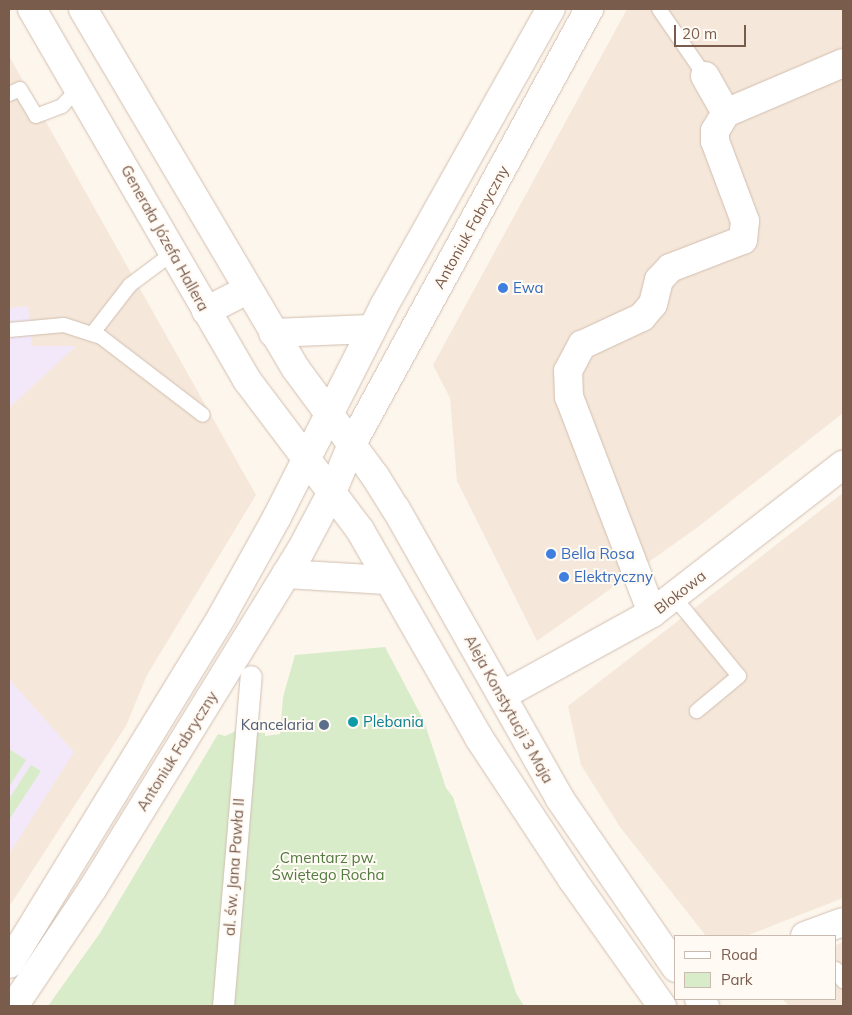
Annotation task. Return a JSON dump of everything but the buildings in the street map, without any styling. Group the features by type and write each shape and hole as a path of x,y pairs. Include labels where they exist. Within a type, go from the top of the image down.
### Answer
{"main road":[{"name":"Generała Józefa Hallera","path":"32,9 80,87 206,311 257,395 306,461 333,490"},
{"path":"84,9 273,333 308,389 328,412 378,317 551,9"},
{"name":"Antoniuk Fabryczny","path":"14,1006 93,888 286,574 333,490 352,444 416,323 589,9"},
{"path":"652,614 569,397 568,371 582,345 642,316 653,304 659,280 670,268 743,240 745,221 716,141 715,131 726,113 843,63"},
{"path":"705,76 726,113"},
{"path":"206,311 247,290"},
{"path":"273,333 378,317 416,323"},
{"name":"Antoniuk Fabryczny","path":"9,964 222,616 306,461 328,412"},
{"name":"Aleja Konstytucji 3 Maja","path":"328,412 396,509 503,695 560,799 674,965"},
{"name":"Blokowa","path":"503,695 652,614 843,465"},
{"path":"333,490 360,530 386,580 479,738 572,879 662,1006"},
{"path":"286,574 386,580"},
{"path":"222,616 250,634"},
{"path":"813,935 843,922"}],"street":[{"name":"al. św. Jana Pawła II","path":"222,1006 245,727 251,676"}],"lane":[{"path":"659,9 705,76"},
{"path":"9,94 20,89 36,116 62,106 80,87"},
{"path":"92,334 130,284 173,253"},
{"path":"9,330 64,325 101,337 203,415"},
{"path":"674,597 739,676 697,712"}],"shaded area":[{"path":"627,9 843,9 843,413 698,527 537,641 457,481 450,398 433,365"},
{"path":"9,56 256,495 147,675 126,726 9,907"},
{"path":"28,306 32,346 76,346 9,408 9,308"},
{"path":"843,493 843,898 749,935 705,935 620,827 581,765 568,706"},
{"path":"9,679 74,752 9,854"},
{"path":"843,942 843,1006 789,1006 783,1000 837,1000 837,945"}],"green space":[{"name":"Cmentarz pw. Świętego Rocha","path":"385,647 424,721 446,788 453,797 516,993 524,1006 48,1006 100,933 218,734 225,736 236,731 236,726 253,733 265,733 265,736 280,734 283,697 295,655"},
{"path":"9,749 26,760 9,787"},
{"path":"31,765 41,771 9,820 9,799"}],"place":[{"name":"Ewa","path":"503,288"},
{"name":"Bella Rosa","path":"551,554"},
{"name":"Elektryczny","path":"564,577"},
{"name":"Plebania","path":"353,722"},
{"name":"Kancelaria","path":"324,725"}]}
